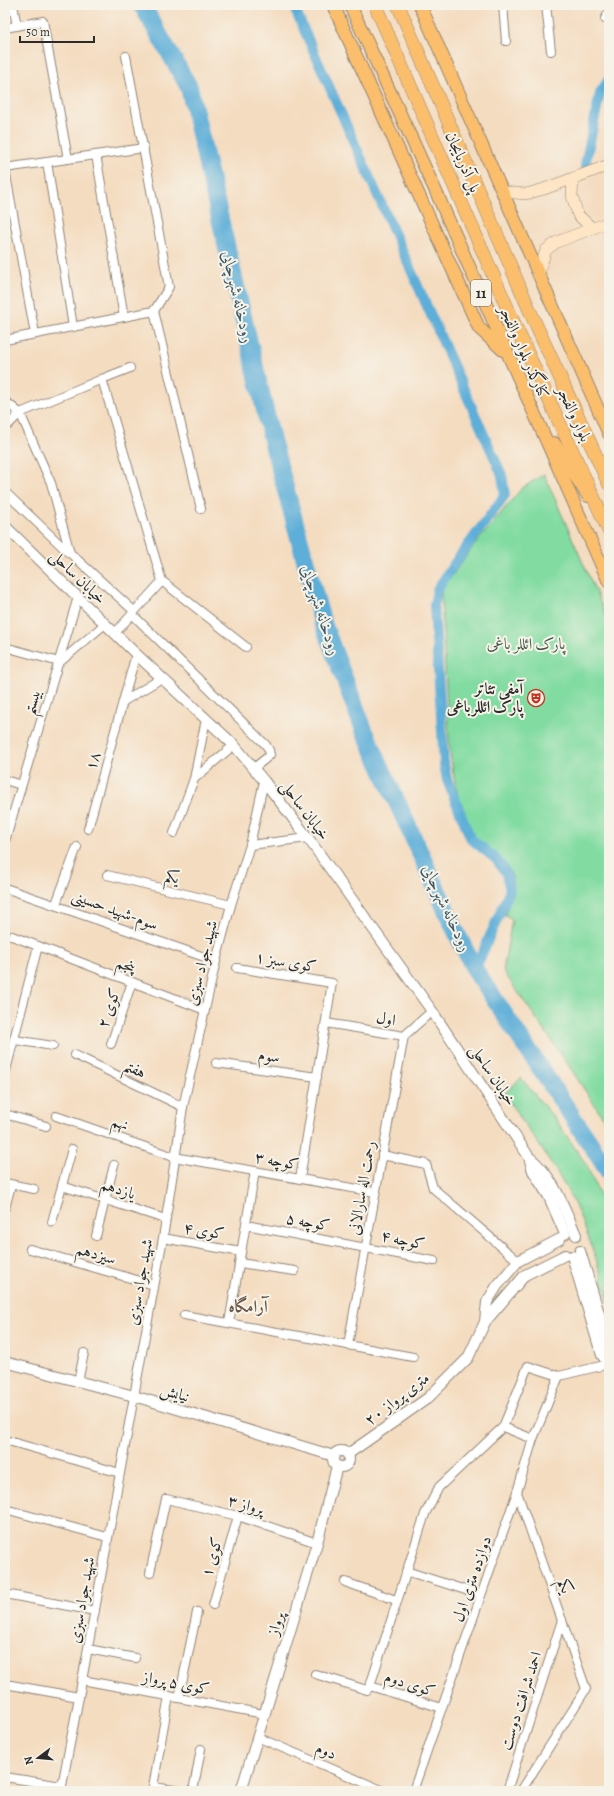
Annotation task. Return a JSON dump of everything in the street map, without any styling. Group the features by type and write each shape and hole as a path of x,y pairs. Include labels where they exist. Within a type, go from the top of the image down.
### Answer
{"highway":[{"name":"پل آذربایجان","path":"376,5 518,332"},
{"name":"پل آذربایجان","path":"399,5 536,325"},
{"name":"بلوار والفجر","path":"536,325 609,484"},
{"name":"بلوار والفجر","path":"518,332 607,526"},
{"path":"592,446 609,473"}],"main road":[{"path":"333,5 479,328 508,355"},
{"path":"420,5 503,192 538,276 609,434"},
{"name":"کنارگذر بلوار والفجر","path":"353,9 438,194 609,582"},
{"path":"503,192 526,194 544,189 609,165"},
{"path":"573,178 572,196 578,215 592,228"},
{"path":"538,276 546,250 557,242 609,222"},
{"path":"532,410 607,526"}],"street":[{"path":"13,5 17,26"},
{"path":"503,5 506,41"},
{"path":"546,5 551,51"},
{"path":"5,28 43,21 68,159"},
{"path":"126,56 169,287 154,311 202,509"},
{"path":"35,334 5,169 144,148"},
{"path":"96,155 124,317"},
{"path":"47,162 73,326"},
{"path":"5,340 154,311"},
{"path":"5,428 20,413 130,368"},
{"path":"102,379 162,581 246,647"},
{"path":"5,401 20,413 51,483 70,553"},
{"path":"5,492 133,613 266,745 270,755 254,768"},
{"name":"خیابان ساحلی","path":"5,526 136,654 234,745 254,768 308,838 432,1011 529,1157 533,1171 549,1197 563,1237"},
{"path":"115,633 162,581"},
{"name":"بیستم","path":"5,841 78,597"},
{"path":"5,647 59,662 105,624"},
{"name":"۱۸","path":"88,829 136,654"},
{"path":"124,701 162,678"},
{"path":"174,833 194,779 206,719"},
{"path":"194,779 234,745"},
{"path":"5,780 21,785"},
{"name":"شهید جواد سبزی","path":"61,1788 88,1649 107,1538 163,1238 174,1157 183,1107 216,961 231,905 250,845 264,781"},
{"path":"250,845 308,838"},
{"path":"56,904 77,847"},
{"name":"یکم","path":"107,875 231,905"},
{"name":"سوم-شهید حسینی","path":"5,888 56,904 216,961"},
{"name":"پنجم","path":"12,936 205,1010"},
{"path":"5,1074 38,946"},
{"name":"کوی سبز ۱","path":"237,968 332,983 326,1023"},
{"name":"کوی ۲","path":"111,1044 132,982"},
{"name":"اول","path":"326,1023 404,1036 432,1011"},
{"path":"300,1179 326,1023"},
{"name":"رحمت اله سارالانی","path":"348,1345 404,1036"},
{"path":"15,1040 53,1046"},
{"name":"هفتم","path":"75,1055 183,1107"},
{"name":"سوم","path":"216,1062 317,1077"},
{"path":"5,1114 46,1126"},
{"name":"نهم","path":"56,1116 174,1157"},
{"path":"52,1222 72,1149"},
{"path":"382,1155 426,1164 432,1188 518,1261"},
{"name":"کوچه ۳","path":"174,1157 375,1192"},
{"name":"خیابان ساحلی","path":"529,1157 540,1165 557,1192 576,1234"},
{"path":"96,1236 114,1165"},
{"path":"229,1323 255,1171"},
{"path":"5,1208 8,1184 34,1189"},
{"name":"یازدهم","path":"62,1186 165,1219"},
{"name":"کوچه ۵","path":"246,1225 366,1247"},
{"path":"370,1686 396,1600 425,1514 439,1487 503,1427 528,1366 559,1376 609,1364 602,1355 572,1254 581,1240 576,1234 563,1237 559,1246 562,1252 572,1254"},
{"name":"۲۰ متری پرواز","path":"485,1322 487,1302 497,1286 518,1261 563,1237"},
{"name":"کوی ۴","path":"163,1238 241,1252"},
{"name":"کوچه ۴","path":"366,1247 434,1261"},
{"name":"سیزدهم","path":"30,1249 154,1285"},
{"path":"572,1254 609,1346"},
{"name":"۲۰ متری پرواز","path":"336,1461 342,1467 347,1464 349,1459 348,1454 428,1398 468,1358 485,1322 525,1275 572,1254"},
{"path":"239,1262 295,1271"},
{"path":"184,1315 413,1357"},
{"path":"78,1382 84,1353"},
{"name":"نیایش","path":"5,1362 134,1396 336,1461"},
{"name":"دوازده متری اول","path":"413,1791 517,1492 532,1439 559,1376"},
{"path":"503,1427 532,1439"},
{"path":"5,1440 120,1474"},
{"name":"پرواز","path":"241,1791 317,1543 336,1461"},
{"name":"یکم","path":"517,1492 586,1690 521,1791"},
{"name":"پرواز ۳","path":"150,1573 166,1499 238,1516 317,1543"},
{"path":"5,1509 107,1538"},
{"name":"کوی ۱","path":"213,1605 238,1516"},
{"path":"406,1571 481,1595"},
{"path":"346,1582 396,1600"},
{"path":"5,1594 95,1611"},
{"path":"179,1698 196,1612"},
{"name":"احمد شرافت دوست","path":"507,1791 562,1620"},
{"path":"88,1649 135,1658"},
{"name":"کوی دوم","path":"315,1674 367,1690 370,1686 442,1708"},
{"name":"کوی ۵ پرواز","path":"82,1680 264,1714"},
{"path":"5,1684 79,1697"},
{"path":"168,1696 152,1789 181,1791"},
{"name":"دوم","path":"257,1737 384,1791"},
{"path":"193,1791 201,1749"},
{"path":"5,1777 61,1788"}],"green space":[{"name":"پارک ائللر باغی","path":"544,474 609,622 609,1127 561,1054 503,971 512,919 505,915 512,892 513,879 505,864 478,840 468,826 456,785 449,742 441,591 472,548 521,489"},
{"path":"521,1078 555,1119 586,1164 609,1216 609,1304 594,1252 566,1187 504,1094"}],"waterway":[{"name":"رودخانه شهرچایی","path":"142,5 189,87 272,440 322,621 364,730 475,970 609,1172"},
{"path":"293,5 502,475 505,495 454,564 437,590 434,606 444,764 447,780 471,839 496,859 506,873 510,890 475,970"},
{"path":"585,165 600,93 609,79"}],"place":[{"name":"آمفی تئاتر پارک ائللرباغی","path":"536,698"}],"district":[{"name":"آرامگاه","path":"248,1306"}]}
